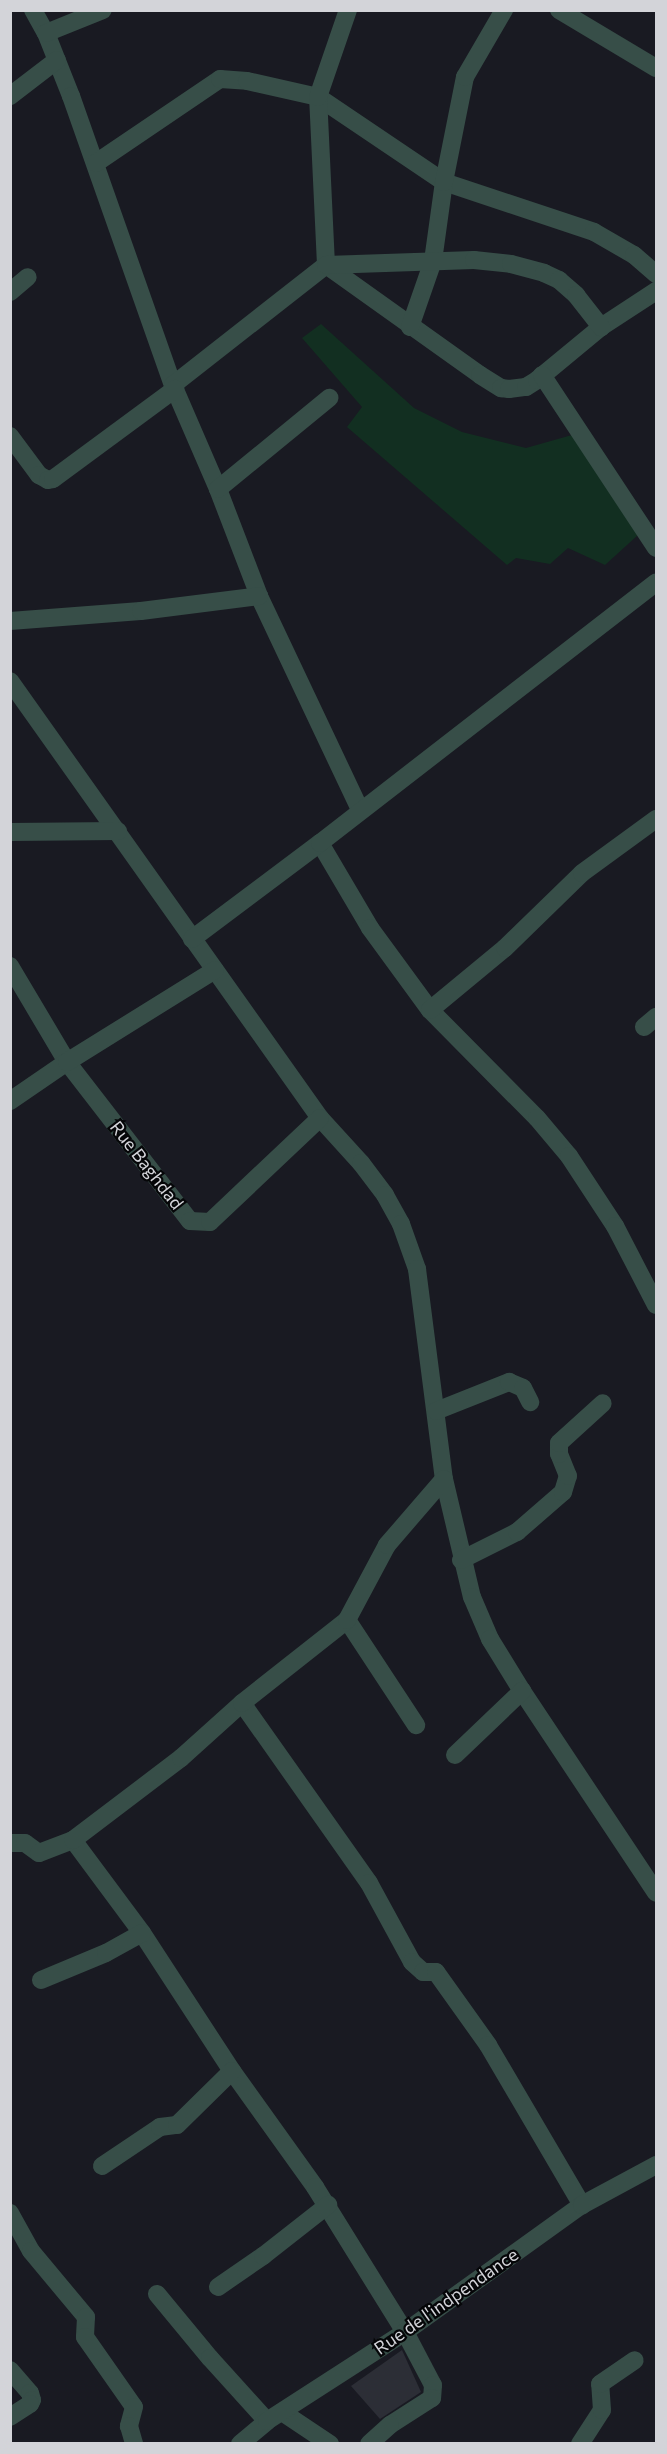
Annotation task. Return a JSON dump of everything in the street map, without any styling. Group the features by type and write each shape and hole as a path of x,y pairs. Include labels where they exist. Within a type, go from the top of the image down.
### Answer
{"street":[{"path":"33,10 57,60 96,163 174,387 218,489 259,596 360,810"},
{"path":"46,33 103,10"},
{"path":"327,265 318,97 348,10"},
{"path":"410,327 433,261 444,182 465,77 504,10"},
{"path":"559,10 579,15 657,68"},
{"path":"10,96 57,60"},
{"path":"96,163 220,79 253,82 318,97 444,182 594,232 634,255 657,274"},
{"path":"10,436 39,475 48,480 53,479 174,387 327,265 492,261 544,273 568,287 601,327"},
{"path":"327,265 410,327 501,388 526,387 601,327 657,291"},
{"path":"10,292 28,277"},
{"path":"542,375 657,548"},
{"path":"218,489 329,398"},
{"path":"192,939 320,843 657,582"},
{"path":"10,621 141,611 259,596"},
{"path":"10,681 320,1118 361,1162 385,1194 400,1224 417,1269 444,1479 461,1560 472,1597 490,1639 522,1691 657,1893"},
{"path":"430,1010 505,948 582,873 657,819"},
{"path":"10,832 118,831"},
{"path":"320,843 370,928 430,1010 537,1118 569,1156 615,1226 654,1295"},
{"name":"Rue Baghdad","path":"10,966 67,1062 190,1221 210,1221 320,1118"},
{"path":"10,1101 67,1062 215,970"},
{"path":"436,1411 509,1382 523,1388 530,1402"},
{"path":"461,1560 517,1532 563,1492 568,1476 559,1454 559,1443 603,1403"},
{"path":"10,1843 25,1843 39,1853 73,1840 181,1758 242,1703 347,1620 387,1545 444,1479"},
{"path":"347,1620 416,1725"},
{"path":"455,1755 522,1691"},
{"path":"242,1703 369,1882 412,1962 423,1972 436,1972 488,2045 582,2205"},
{"path":"73,1840 142,1933 232,2071 328,2205 405,2332 433,2385 432,2398 390,2425 369,2444"},
{"path":"41,1980 106,1953 142,1933"},
{"path":"102,2166 160,2127 177,2125 232,2071"},
{"name":"Rue de l'indpendance","path":"240,2444 275,2416 405,2332 582,2205 657,2165"},
{"path":"218,2287 263,2256 328,2205"},
{"path":"10,2213 31,2251 86,2317 85,2337 134,2407 129,2426 134,2444"},
{"path":"158,2294 210,2358 275,2416 330,2444"},
{"path":"580,2444 602,2410 600,2384 635,2360"},
{"path":"10,2370 30,2394 32,2400 30,2404 10,2417"}],"green space":[{"path":"321,324 414,408 462,432 526,448 572,435 638,535 605,565 568,548 550,564 516,558 507,565 347,427 362,407 302,338"}],"building":[{"path":"402,2350 421,2392 380,2419 351,2386"}]}
